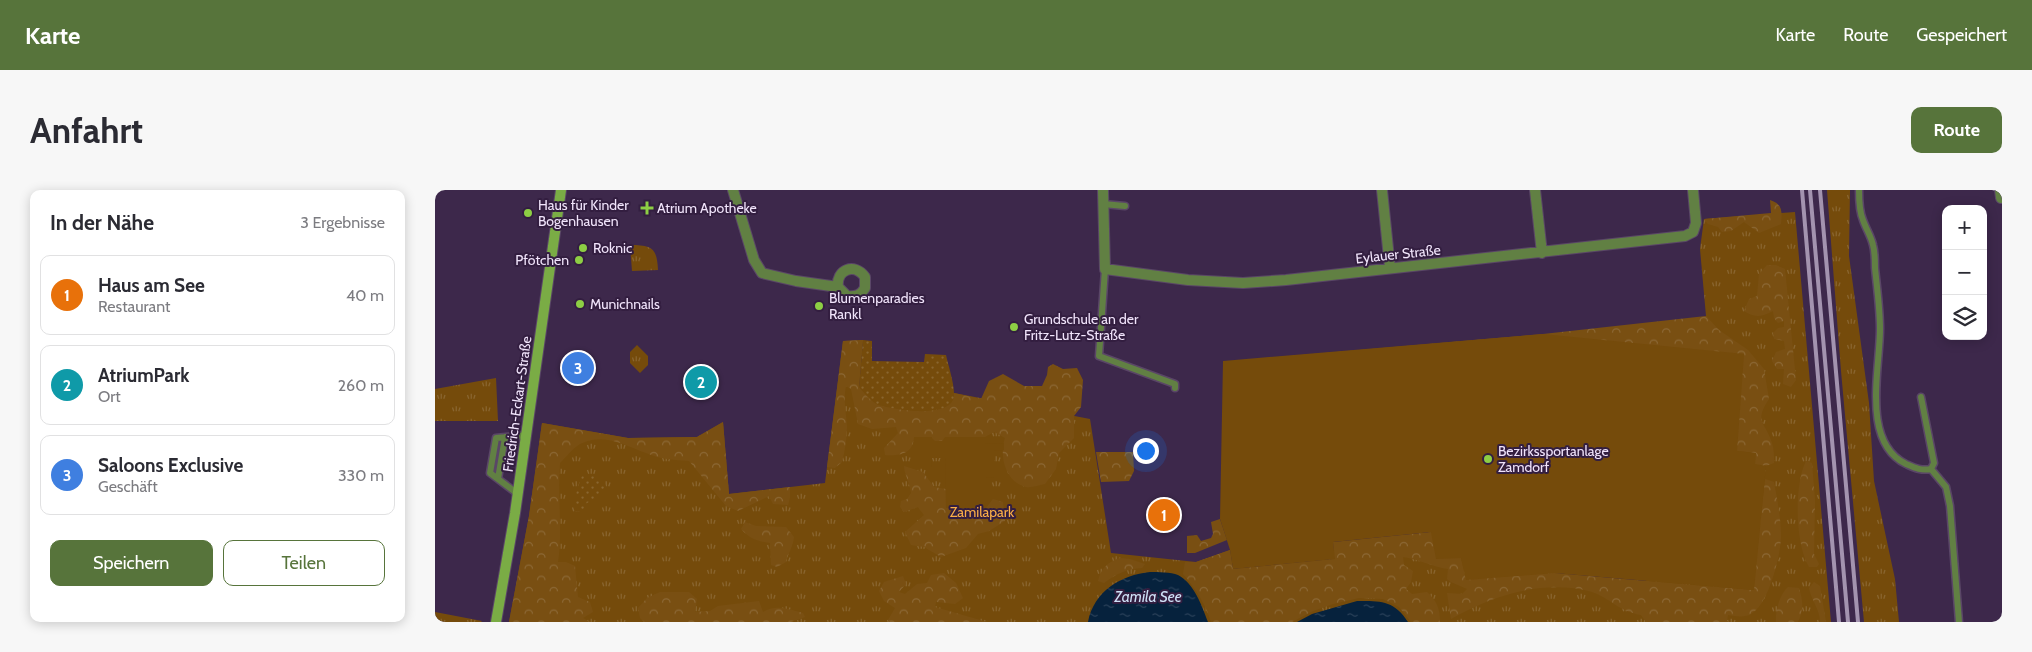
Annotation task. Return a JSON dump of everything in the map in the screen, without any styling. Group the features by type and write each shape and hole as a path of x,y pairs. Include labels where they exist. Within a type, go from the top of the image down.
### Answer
{"main road":[{"name":"Friedrich-Eckart-Straße","path":"496,622 527,435 561,190"}],"street":[{"path":"733,190 753,260 762,273 796,282 838,287"},
{"path":"1103,190 1105,269"},
{"path":"1382,190 1390,268"},
{"path":"1535,190 1542,252"},
{"name":"Eylauer Straße","path":"1105,269 1188,280 1243,283 1286,280 1685,236 1693,232 1696,223 1693,190"}],"lane":[{"path":"1859,190 1862,220 1870,233 1874,247 1880,329 1876,377 1876,408 1879,427 1888,450 1895,458 1916,469 1931,469"},
{"path":"1103,204 1125,206"},
{"path":"1105,269 1099,356 1168,381 1175,384 1175,388"},
{"path":"1921,397 1934,463 1931,469"},
{"path":"518,494 498,479 505,437 527,435"},
{"path":"1931,469 1945,487 1950,506 1959,622"}],"green space":[{"path":"1827,190 1850,190 1849,256 1869,403 1874,481 1895,579 1899,622 1864,622"},
{"path":"1770,200 1781,209 1781,224 1759,233 1744,222 1731,231 1722,232 1718,227 1708,224 1704,219 1771,213"},
{"name":"Zamilapark","path":"1795,212 1831,622 509,622 529,516 542,423 628,438 697,437 723,422 729,494 825,483 843,341 863,340 859,387 953,400 954,393 1090,419 1111,553 1196,562 1230,550 1233,569 1334,559 1431,532 1461,558 1554,573 1645,582 1755,465 1736,451 1706,350 1706,316 1700,249 1704,219"},
{"path":"630,245 644,246 652,249 655,252 658,270 632,271"},
{"path":"1767,265 1776,265 1785,269 1796,380 1791,387 1783,384 1784,369 1777,369 1772,361 1776,352 1785,349 1784,341 1774,339 1773,333 1778,328 1784,327 1784,321 1778,323 1774,318 1773,311 1759,316 1744,311 1749,299 1757,296 1759,274"},
{"path":"1706,316 1719,330 1748,350 1764,369 1769,399 1764,407 1761,418 1773,445 1774,463 1766,466 1755,465 1755,453 1233,361 1543,334"},
{"name":"Bezirkssportanlage Zamdorf","path":"1543,334 1744,354 1737,451 1756,453 1755,464 1766,466 1754,590 1554,573 1466,580 1461,558 1436,559 1431,532 1333,542 1335,559 1233,569 1230,550 1220,519 1223,361"},
{"path":"863,340 859,387 878,405 915,411 937,410 953,400 954,393 981,399 989,381 1003,374 1024,386 1042,386 1048,367 1053,364 1063,369 1077,368 1083,380 1081,407 1074,416 1074,438 1059,453 1056,469 1045,484 1030,487 1019,484 1009,474 1003,460 1005,438 994,432 985,437 945,437 942,441 935,441 931,437 914,437 911,447 905,453 885,455 884,448 898,433 896,427 872,429 858,424 851,389 846,386 847,430 843,458 842,462 835,468 827,467 843,341"},
{"path":"863,340 872,341 872,361 924,362 925,354 946,355 953,384 953,400 948,406 930,411 886,407 873,402 859,387"},
{"path":"637,345 648,356 648,365 640,373 630,363 630,352"},
{"path":"496,378 498,421 435,421 435,389"},
{"path":"723,422 729,494 790,487 788,505 773,504 769,496 738,511 726,506 689,461 657,457 622,443 605,439 597,439 580,444 560,463 558,562 566,562 575,566 578,597 590,602 593,612 583,618 590,622 509,622 529,516 542,423 628,438 697,437"},
{"path":"914,437 932,437 932,444 945,444 945,437 985,437 985,444 1004,443 1004,450 994,451 994,477 986,478 986,508 946,508 945,458 932,458 931,467 914,467"},
{"path":"1096,452 1133,452 1134,471 1129,481 1101,482"},
{"path":"1806,461 1812,463 1815,500 1814,554 1819,564 1817,567 1809,567 1804,557 1799,530 1799,484"},
{"path":"904,466 923,472 934,487 946,489 946,508 986,508 993,499 1003,502 1005,521 989,531 978,534 966,548 941,557 924,547 911,545 905,532 924,515 918,507 904,512 900,507 901,501 907,499 911,493"},
{"path":"591,474 604,481 607,489 600,496 587,503 584,512 575,511 576,493 582,475"},
{"path":"1765,479 1774,482 1780,515 1781,536 1779,554 1773,578 1757,609 1746,616 1728,615 1727,621 1729,622 1646,622 1641,615 1626,611 1592,592 1556,587 1501,596 1451,619 1447,593 1462,594 1467,589 1447,579 1448,569 1403,557 1404,565 1413,571 1411,582 1406,589 1412,594 1427,592 1437,606 1440,622 1411,622 1399,607 1383,599 1359,598 1313,611 1292,622 1211,622 1200,596 1183,574 1185,562 1196,562 1230,550 1233,569 1334,559 1333,542 1431,532 1461,558 1466,579 1554,573 1753,590"},
{"path":"1220,519 1227,540 1195,553 1187,553 1187,536 1197,535 1201,541 1211,538 1213,534 1211,522"},
{"path":"745,522 756,526 786,527 794,537 786,562 777,567 771,565 770,543 747,535 741,529"},
{"path":"1120,558 1145,564 1142,568 1121,572 1104,583 1098,581 1101,572 1106,566"},
{"path":"944,573 956,583 963,598 955,604 936,602 935,607 987,622 890,622 888,620 895,608 884,601 879,591 884,582 903,576 906,584 899,592 905,594 917,584 927,583 931,575"},
{"path":"1814,582 1820,586 1826,622 1820,622 1819,613 1810,592 1809,588"},
{"path":"1788,587 1799,588 1802,605 1800,617 1798,622 1776,622 1779,603"},
{"path":"660,592 689,592 697,599 695,612 710,611 718,606 759,601 763,612 773,608 783,608 803,613 805,617 791,622 644,622 640,618 638,608 647,598"},
{"path":"435,612 482,621 435,622"}],"water":[{"name":"Zamila See","path":"1150,572 1172,573 1189,583 1208,622 1088,622 1096,602 1110,586 1129,577"},
{"path":"1357,601 1386,603 1397,609 1408,622 1297,622 1312,614"}],"railway":[{"path":"1802,190 1839,622"},
{"path":"1810,190 1848,622"},
{"path":"1820,190 1858,622"}],"place":[{"name":"Atrium Apotheke","path":"647,208"},
{"name":"Haus für Kinder Bogenhausen","path":"528,213"},
{"name":"Roknic","path":"583,248"},
{"name":"Pfötchen","path":"579,260"},
{"name":"Munichnails","path":"580,304"},
{"name":"Blumenparadies Rankl","path":"819,306"},
{"name":"Grundschule an der Fritz-Lutz-Straße","path":"1014,327"},
{"name":"Saloons Exclusive","path":"578,368"},
{"name":"AtriumPark","path":"701,382"},
{"name":"Bezirkssportanlage Zamdorf","path":"1488,459"},
{"name":"Haus am See","path":"1164,515"}]}
